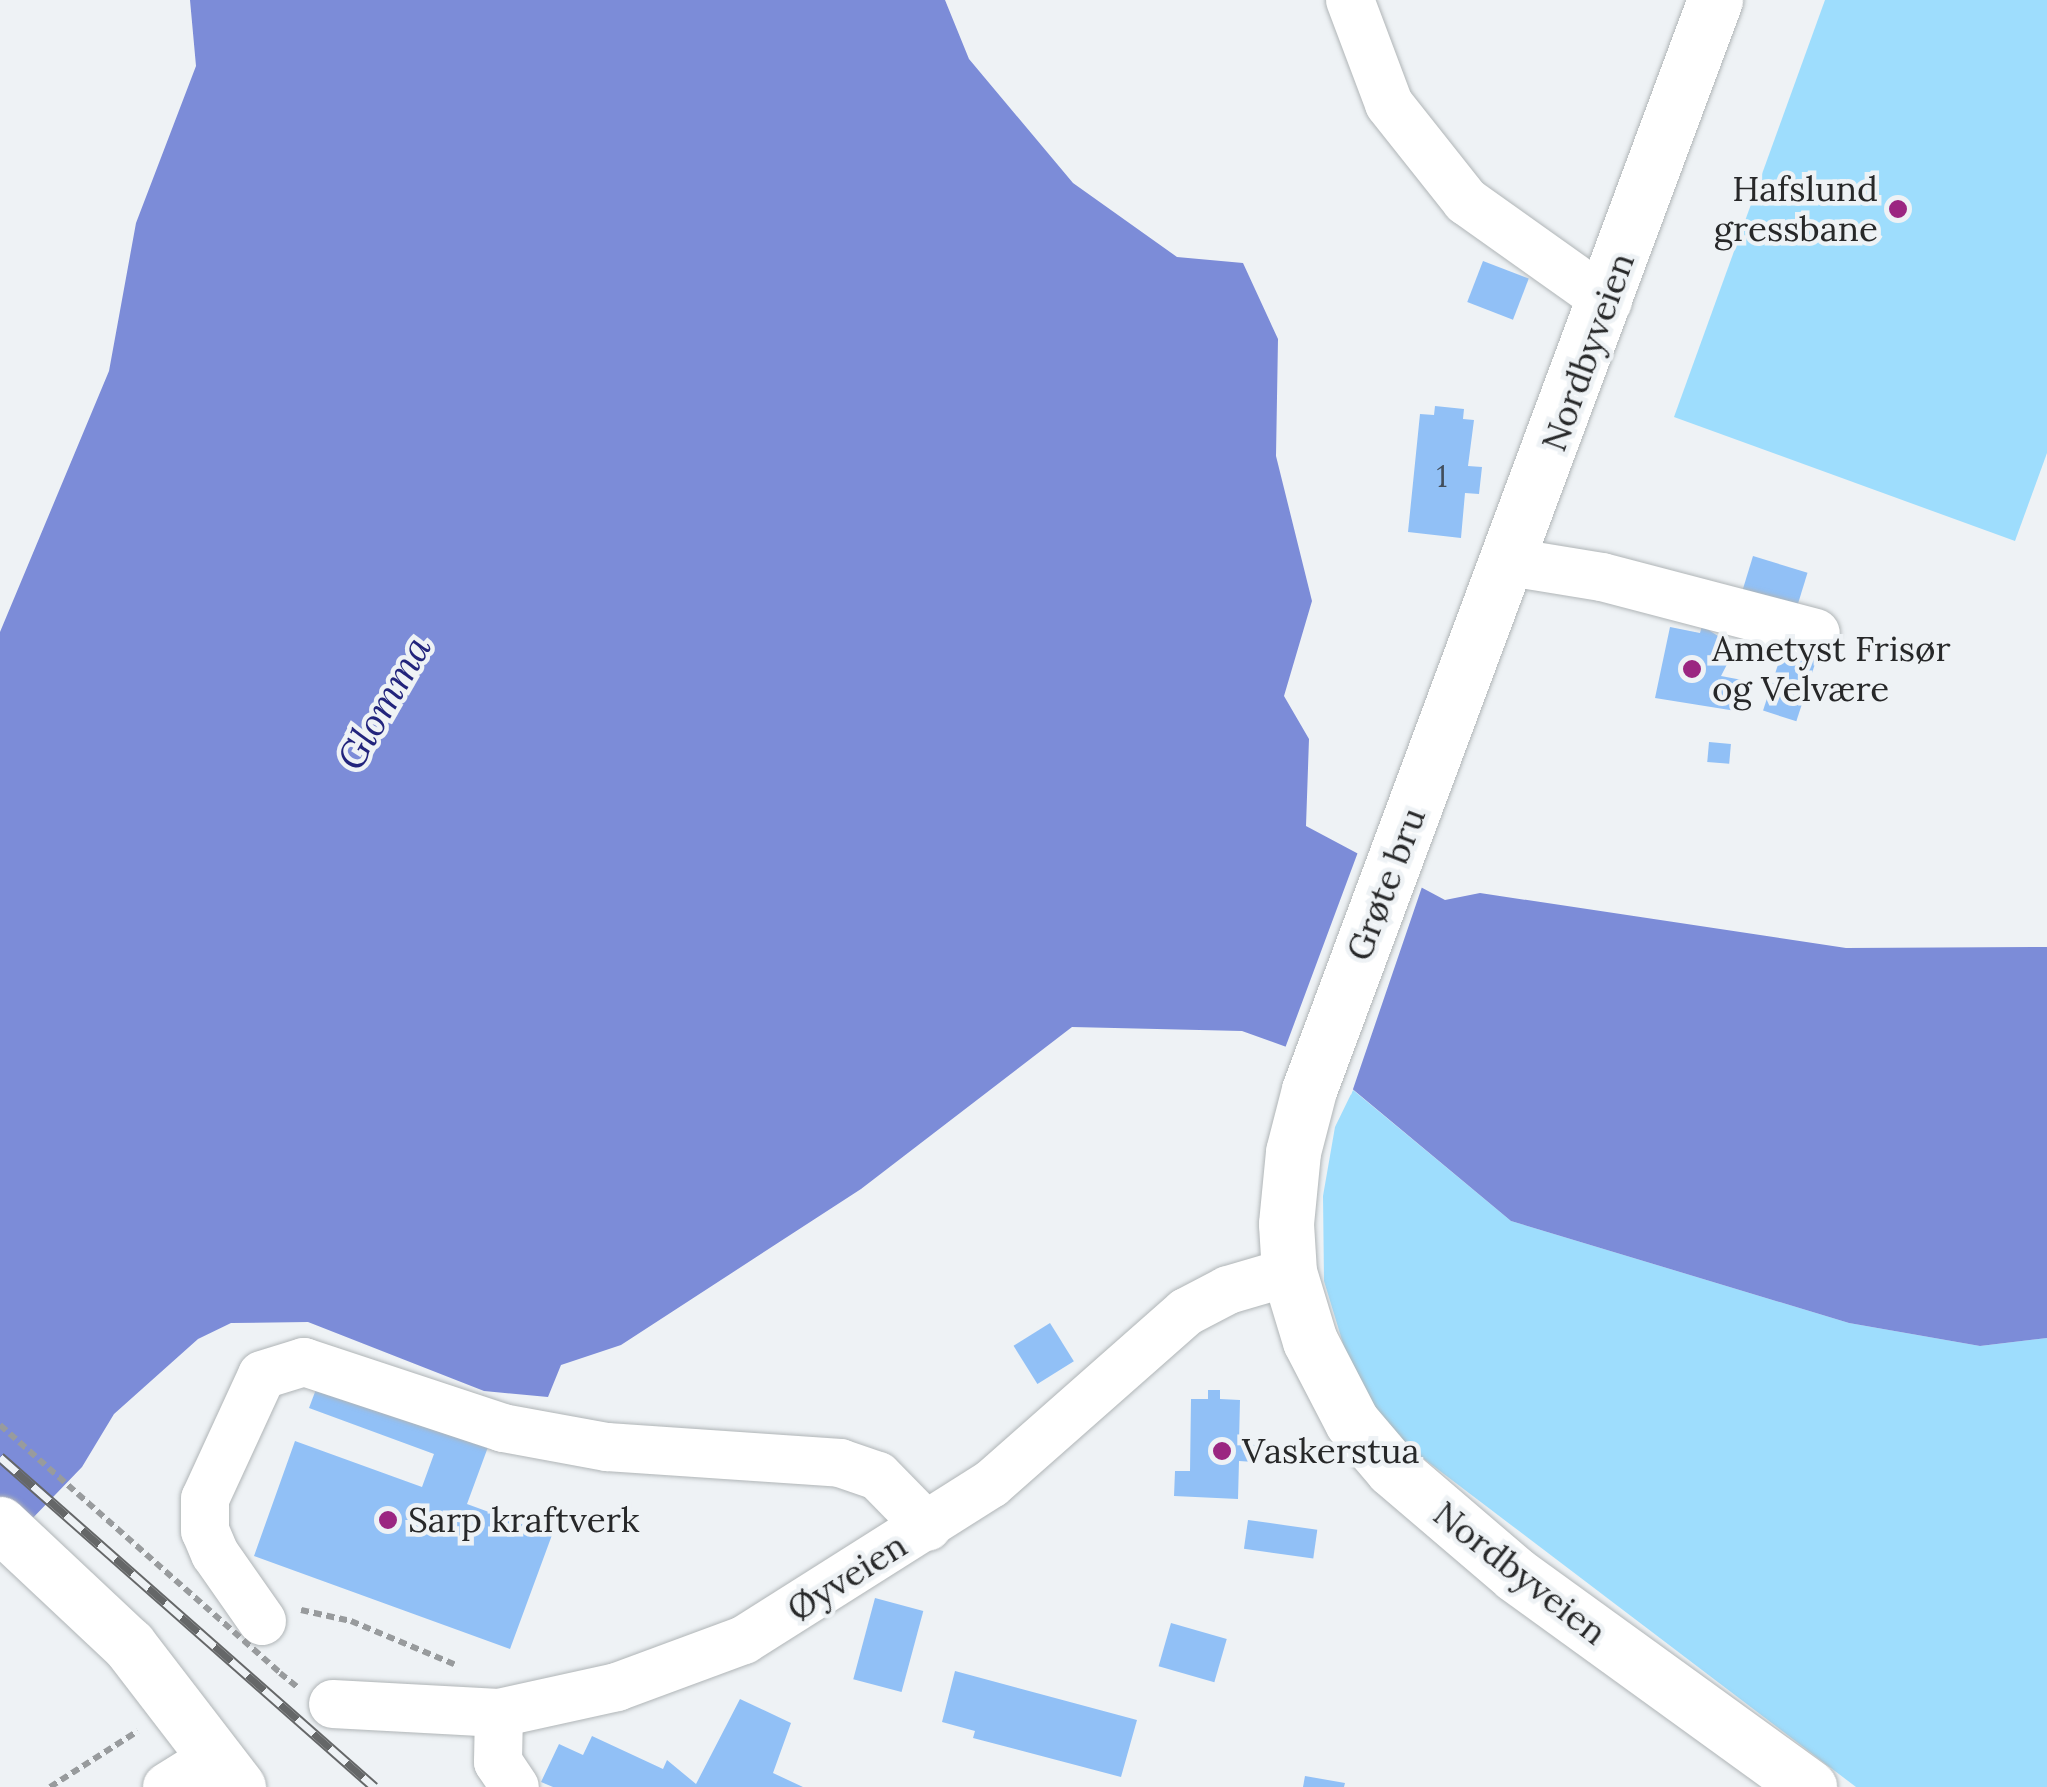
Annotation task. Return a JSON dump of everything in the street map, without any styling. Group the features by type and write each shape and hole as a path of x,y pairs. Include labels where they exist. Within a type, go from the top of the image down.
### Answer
{"main road":[{"name":"Nordbyveien","path":"1456,702 1608,302 1716,0"},
{"name":"Grøte bru","path":"1317,1067 1456,702"},
{"name":"Nordbyveien","path":"1317,1067 1293,1152 1289,1272 1332,1390 1392,1469 1516,1575 1808,1787"},
{"path":"0,1524 92,1605 227,1772"}],"street":[{"path":"1350,0 1389,104 1466,202 1608,302"},
{"path":"1510,562 1602,577 1816,634"},
{"name":"Øyveien","path":"333,1704 500,1713 617,1687 744,1640 991,1484 1186,1312 1228,1290 1289,1272"},
{"path":"262,1621 215,1554 205,1531 204,1499 262,1375 304,1362 503,1428 607,1446 840,1462 878,1476 928,1527"},
{"path":"500,1713 498,1762 515,1787"},
{"path":"167,1787 227,1772"}],"path":[{"path":"0,1425 280,1673"},
{"path":"262,1621 293,1610 351,1621 472,1674 493,1690 500,1713"},
{"path":"50,1787 145,1726"}],"shaded area":[{"name":"Hafslund gressbane","path":"1825,0 2047,0 2047,453 2015,541 1674,417"},
{"path":"1353,1090 1511,1221 1849,1323 1980,1346 2047,1338 2047,1787 1856,1787 1386,1430 1345,1350 1324,1281 1323,1196 1335,1127"}],"water":[{"name":"Glomma","path":"190,0 945,0 969,59 1073,183 1177,257 1243,263 1278,339 1276,456 1312,601 1284,696 1309,739 1306,826 1445,900 1480,893 1846,948 2047,947 2047,1338 1980,1346 1849,1323 1511,1221 1314,1057 1242,1031 1072,1027 861,1189 621,1345 561,1365 548,1397 484,1391 308,1322 231,1323 198,1339 114,1414 82,1467 0,1552 0,632 109,371 136,223 196,66"}],"pier":[{"path":"1358,852 1423,884 1351,1095 1311,1061 1284,1051"}],"building":[{"path":"1483,261 1529,279 1513,320 1467,302"},
{"path":"1435,406 1464,409 1463,419 1474,420 1468,466 1482,467 1479,494 1465,493 1461,538 1408,532 1420,414 1434,415"},
{"path":"1753,556 1808,573 1796,612 1741,595"},
{"name":"Ametyst Frisør og Velvære","path":"1702,626 1736,647 1721,676 1742,680 1736,711 1655,698 1670,627 1700,633"},
{"path":"1785,643 1818,654 1796,721 1763,711"},
{"path":"1709,742 1731,744 1729,764 1707,762"},
{"path":"1050,1323 1074,1361 1037,1384 1014,1346"},
{"name":"Sarp kraftverk","path":"318,1384 488,1447 467,1504 552,1535 510,1649 254,1556 295,1441 422,1487 434,1454 309,1408"},
{"name":"Vaskerstua","path":"1208,1390 1220,1390 1220,1399 1240,1400 1239,1442 1255,1442 1254,1462 1239,1461 1238,1499 1174,1496 1175,1471 1190,1471 1191,1399 1208,1399"},
{"path":"1248,1520 1317,1530 1313,1558 1244,1549"},
{"path":"875,1598 923,1611 902,1692 853,1679"},
{"path":"1171,1623 1227,1639 1214,1682 1159,1666"},
{"path":"955,1671 1137,1720 1121,1777 973,1738 975,1731 942,1722"},
{"path":"740,1699 791,1723 773,1773 803,1787 553,1787 541,1782 559,1744 583,1755 592,1736 663,1769 667,1760 696,1784"},
{"path":"1305,1776 1345,1783 1344,1787 1303,1787"}],"railway":[{"path":"0,1457 374,1787"}],"place":[{"name":"Hafslund gressbane","path":"1898,209"},
{"name":"Ametyst Frisør og Velvære","path":"1692,669"},
{"name":"Vaskerstua","path":"1222,1451"},
{"name":"Sarp kraftverk","path":"388,1520"}]}
